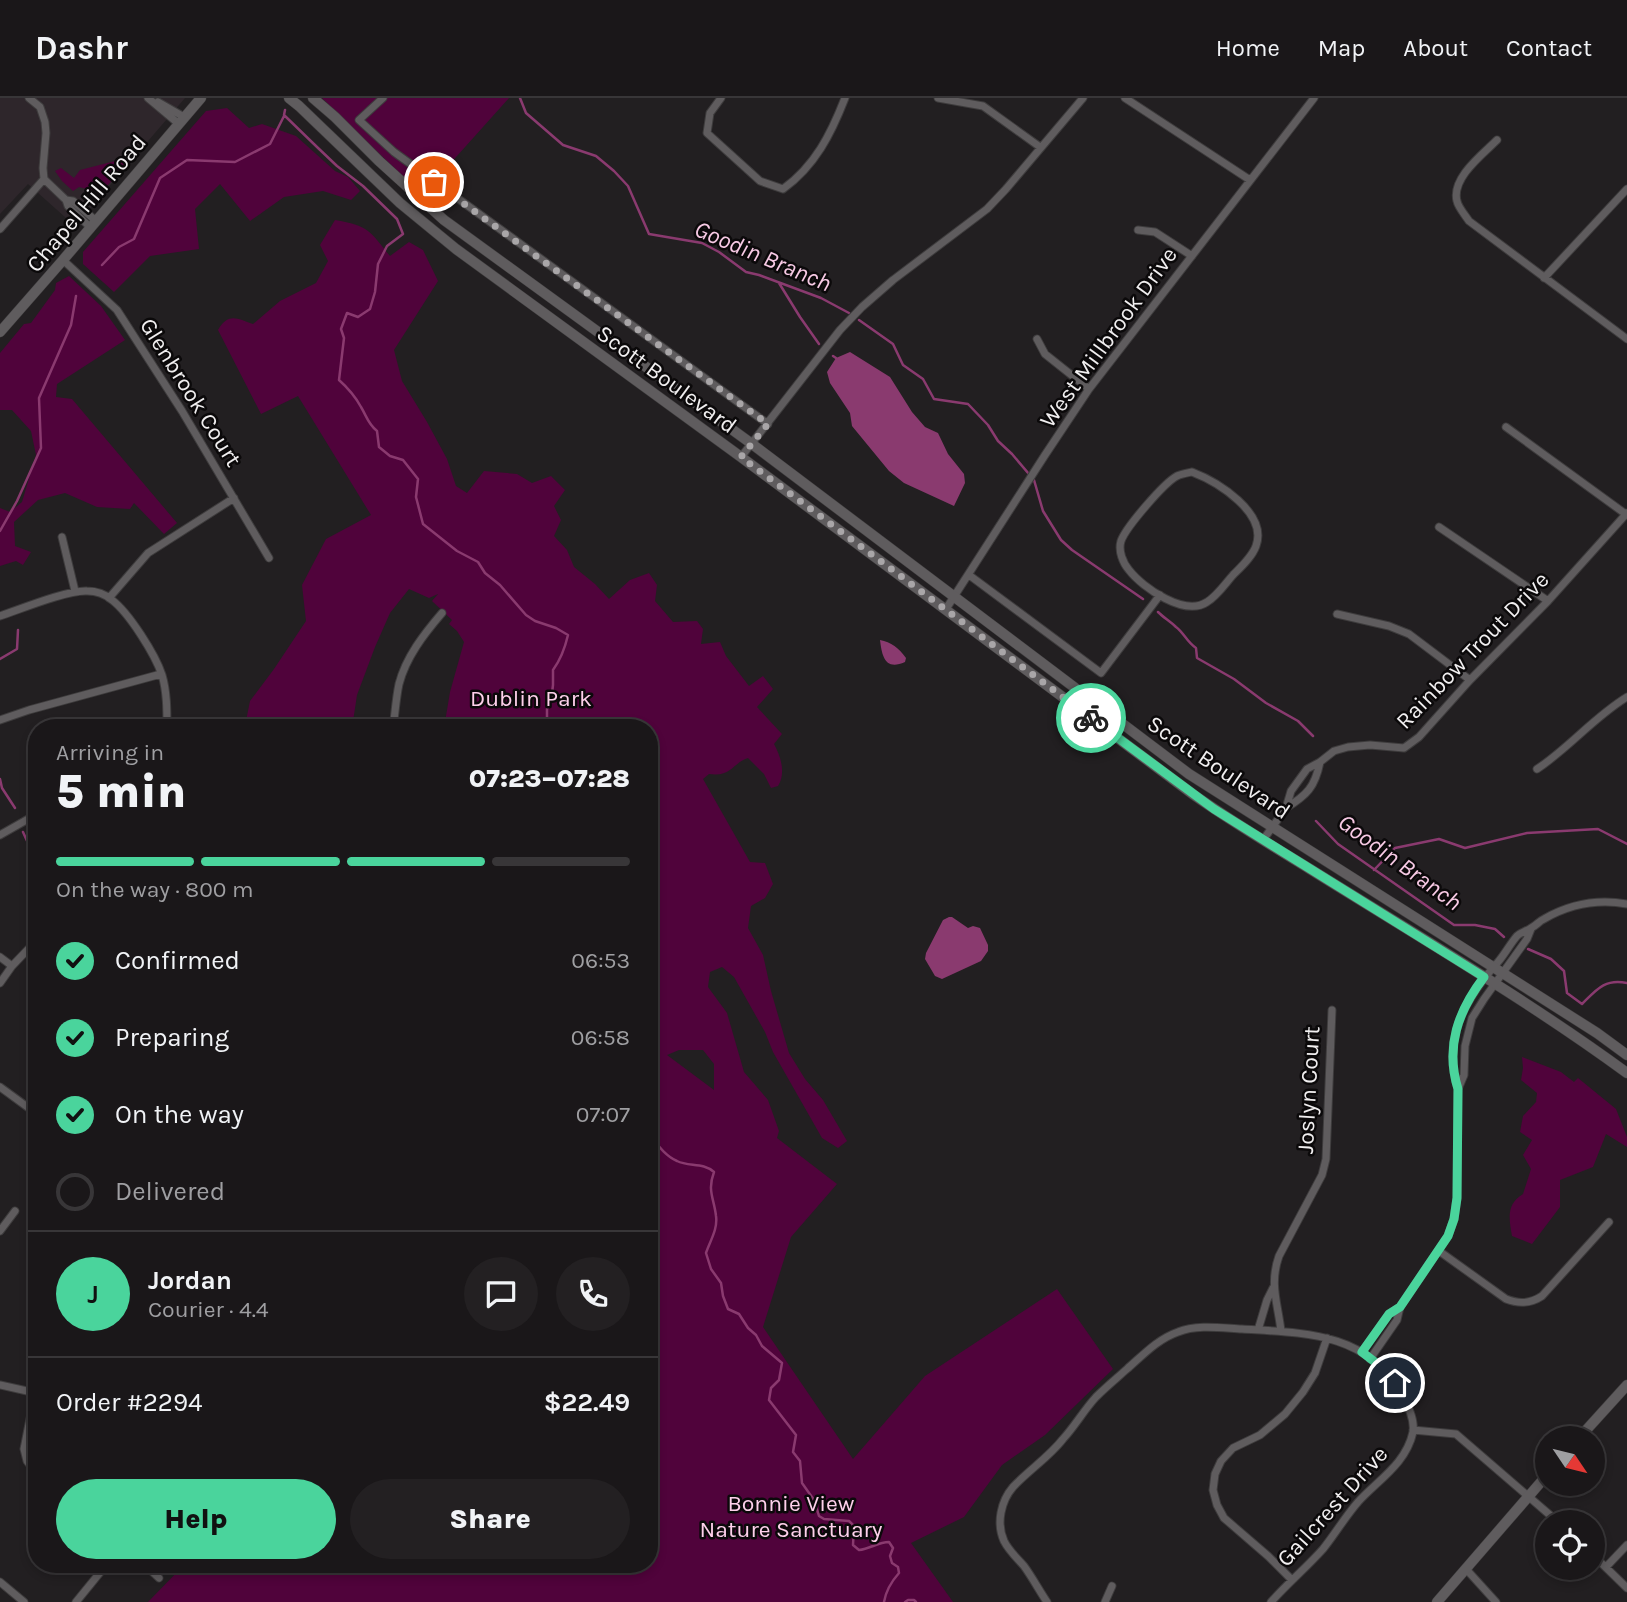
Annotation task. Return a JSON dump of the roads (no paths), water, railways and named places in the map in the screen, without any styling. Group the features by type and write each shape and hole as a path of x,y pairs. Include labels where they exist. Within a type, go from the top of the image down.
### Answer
{"main road":[{"name":"Chapel Hill Road","path":"0,332 201,98"},
{"name":"Scott Boulevard","path":"289,98 400,203 456,248 1194,795 1484,977 1627,1073"},
{"name":"Scott Boulevard","path":"313,98 443,220 752,444 1189,774 1597,1033 1627,1055"},
{"path":"1590,1426 1627,1385"},
{"path":"1437,1602 1535,1489"}],"street":[{"path":"29,98 40,107 45,122 44,178 66,200 68,206 93,224"},
{"path":"149,98 182,120"},
{"path":"383,98 359,120 394,152 768,424"},
{"path":"721,98 710,113 707,133 760,181 783,189 799,177 812,162 835,125 845,98"},
{"path":"938,98 983,106 1040,147"},
{"path":"741,457 840,330 893,280 987,209 1083,98"},
{"path":"1125,98 1250,180"},
{"name":"West Millbrook Drive","path":"946,609 1089,389 1312,99"},
{"path":"1497,140 1465,171 1458,184 1457,201 1469,221 1627,339"},
{"path":"0,229 44,178"},
{"path":"1544,278 1627,189"},
{"path":"1138,230 1155,232 1192,256"},
{"name":"Glenbrook Court","path":"64,260 117,310 182,411 269,558"},
{"path":"1037,339 1045,354 1089,389"},
{"path":"1506,427 1627,514"},
{"path":"1192,472 1206,477 1248,510 1257,523 1256,546 1248,559 1207,602 1195,607 1185,607 1160,595 1136,579 1127,568 1122,558 1121,541 1132,522 1162,488 1177,476 1192,472"},
{"path":"109,597 148,553 234,498"},
{"name":"Rainbow Trout Drive","path":"1263,840 1286,808 1291,791 1307,769 1334,751 1370,745 1404,748 1419,737 1627,514"},
{"path":"1439,527 1548,601"},
{"path":"62,537 75,591"},
{"path":"969,575 1101,673 1160,595"},
{"path":"0,616 75,591 92,591 109,597 144,639 154,656 166,696 167,719"},
{"path":"394,719 399,684 411,655 442,613"},
{"path":"1337,614 1389,626 1409,634 1470,680"},
{"path":"0,720 161,674"},
{"path":"1537,769 1556,757 1590,724 1627,696"},
{"name":"Rainbow Trout Drive","path":"1286,808 1303,798 1317,778 1320,762"},
{"path":"0,835 28,819"},
{"path":"1370,1359 1397,1320 1400,1307 1448,1236 1454,1219 1457,1198 1458,1089 1454,1076 1454,1041 1458,1020 1467,1002 1484,977 1498,970 1527,939 1532,928 1542,920 1570,906 1613,901 1627,904"},
{"path":"0,983 28,949"},
{"path":"0,957 12,966"},
{"path":"1458,1089 1464,1075 1465,1046 1472,1018 1494,984 1498,970"},
{"name":"Joslyn Court","path":"1281,1332 1273,1287 1274,1270 1322,1175 1326,1158 1332,1010"},
{"path":"0,1087 28,1107"},
{"path":"0,1231 15,1211"},
{"path":"1439,1251 1506,1299 1526,1303 1542,1296 1609,1222"},
{"name":"Joslyn Court","path":"1258,1330 1273,1287"},
{"path":"1362,1352 1389,1314 1400,1307"},
{"path":"1047,1602 1004,1541 1000,1513 1005,1499 1013,1487 1057,1447 1096,1398 1161,1339 1182,1330 1213,1327 1258,1330 1343,1342 1380,1366 1395,1383 1407,1402 1413,1430 1456,1434 1545,1510"},
{"path":"1292,1580 1224,1518 1213,1490 1215,1474 1221,1461 1233,1448 1260,1435 1285,1414 1315,1373 1327,1338"},
{"path":"0,1385 28,1391"},
{"path":"28,1430 24,1449 28,1462"},
{"name":"Gailcrest Drive","path":"1271,1602 1322,1549 1360,1500 1395,1467 1406,1451 1413,1430"},
{"path":"1627,1545 1606,1567 1627,1588"},
{"path":"1466,1569 1496,1602"},
{"path":"76,1602 100,1573"},
{"path":"154,1573 159,1578"},
{"path":"0,1582 24,1602"},
{"path":"1105,1602 1112,1586"}],"waterway":[{"name":"Goodin Branch","path":"520,98 526,113 563,145 596,156 614,171 628,186 649,234 702,243 746,272 821,298 849,313"},
{"path":"285,110 284,115 397,219 403,234 387,246 378,264 370,309 358,317 347,313 341,329 344,338 339,380 354,396 377,431 379,447 390,456 403,460 418,479 416,497 423,524 457,551 478,562 485,573 500,585 526,615 568,635 553,670 547,719"},
{"path":"102,265 119,247 134,239 160,178 187,160 235,162 270,144 284,116"},
{"path":"779,283 819,344"},
{"path":"0,531 41,448 39,398 71,325 76,296"},
{"name":"Goodin Branch","path":"859,320 893,344 903,365 923,379 934,399 968,404 1034,480 1043,511 1061,540 1143,599"},
{"name":"Goodin Branch","path":"1158,612 1179,629 1196,648 1197,658 1298,721 1313,736"},
{"path":"0,659 17,649 18,630"},
{"path":"0,779 2,788 15,808"},
{"name":"Goodin Branch","path":"1316,821 1338,844 1454,925 1495,929 1504,937"},
{"path":"1374,870 1395,848 1439,839 1465,848 1527,833 1598,829 1627,844"},
{"path":"23,832 28,843"},
{"name":"Goodin Branch","path":"1528,949 1551,959 1564,971 1567,993 1582,1004 1607,984 1627,983"},
{"path":"658,1145 673,1159 714,1172 711,1190 716,1226 706,1253 711,1269 721,1283 728,1309 739,1314 762,1346 782,1363 779,1380 771,1388 769,1400 796,1435 793,1452 800,1461 802,1483 814,1500 819,1516 824,1519 849,1521 854,1526 853,1545 859,1550 889,1542 893,1548 890,1556 899,1573 889,1586 884,1602"},
{"path":"905,1602 916,1602"}],"park label":[{"name":"Dublin Park","path":"531,698"},
{"name":"Bonnie View Nature Sanctuary","path":"791,1516"}]}
